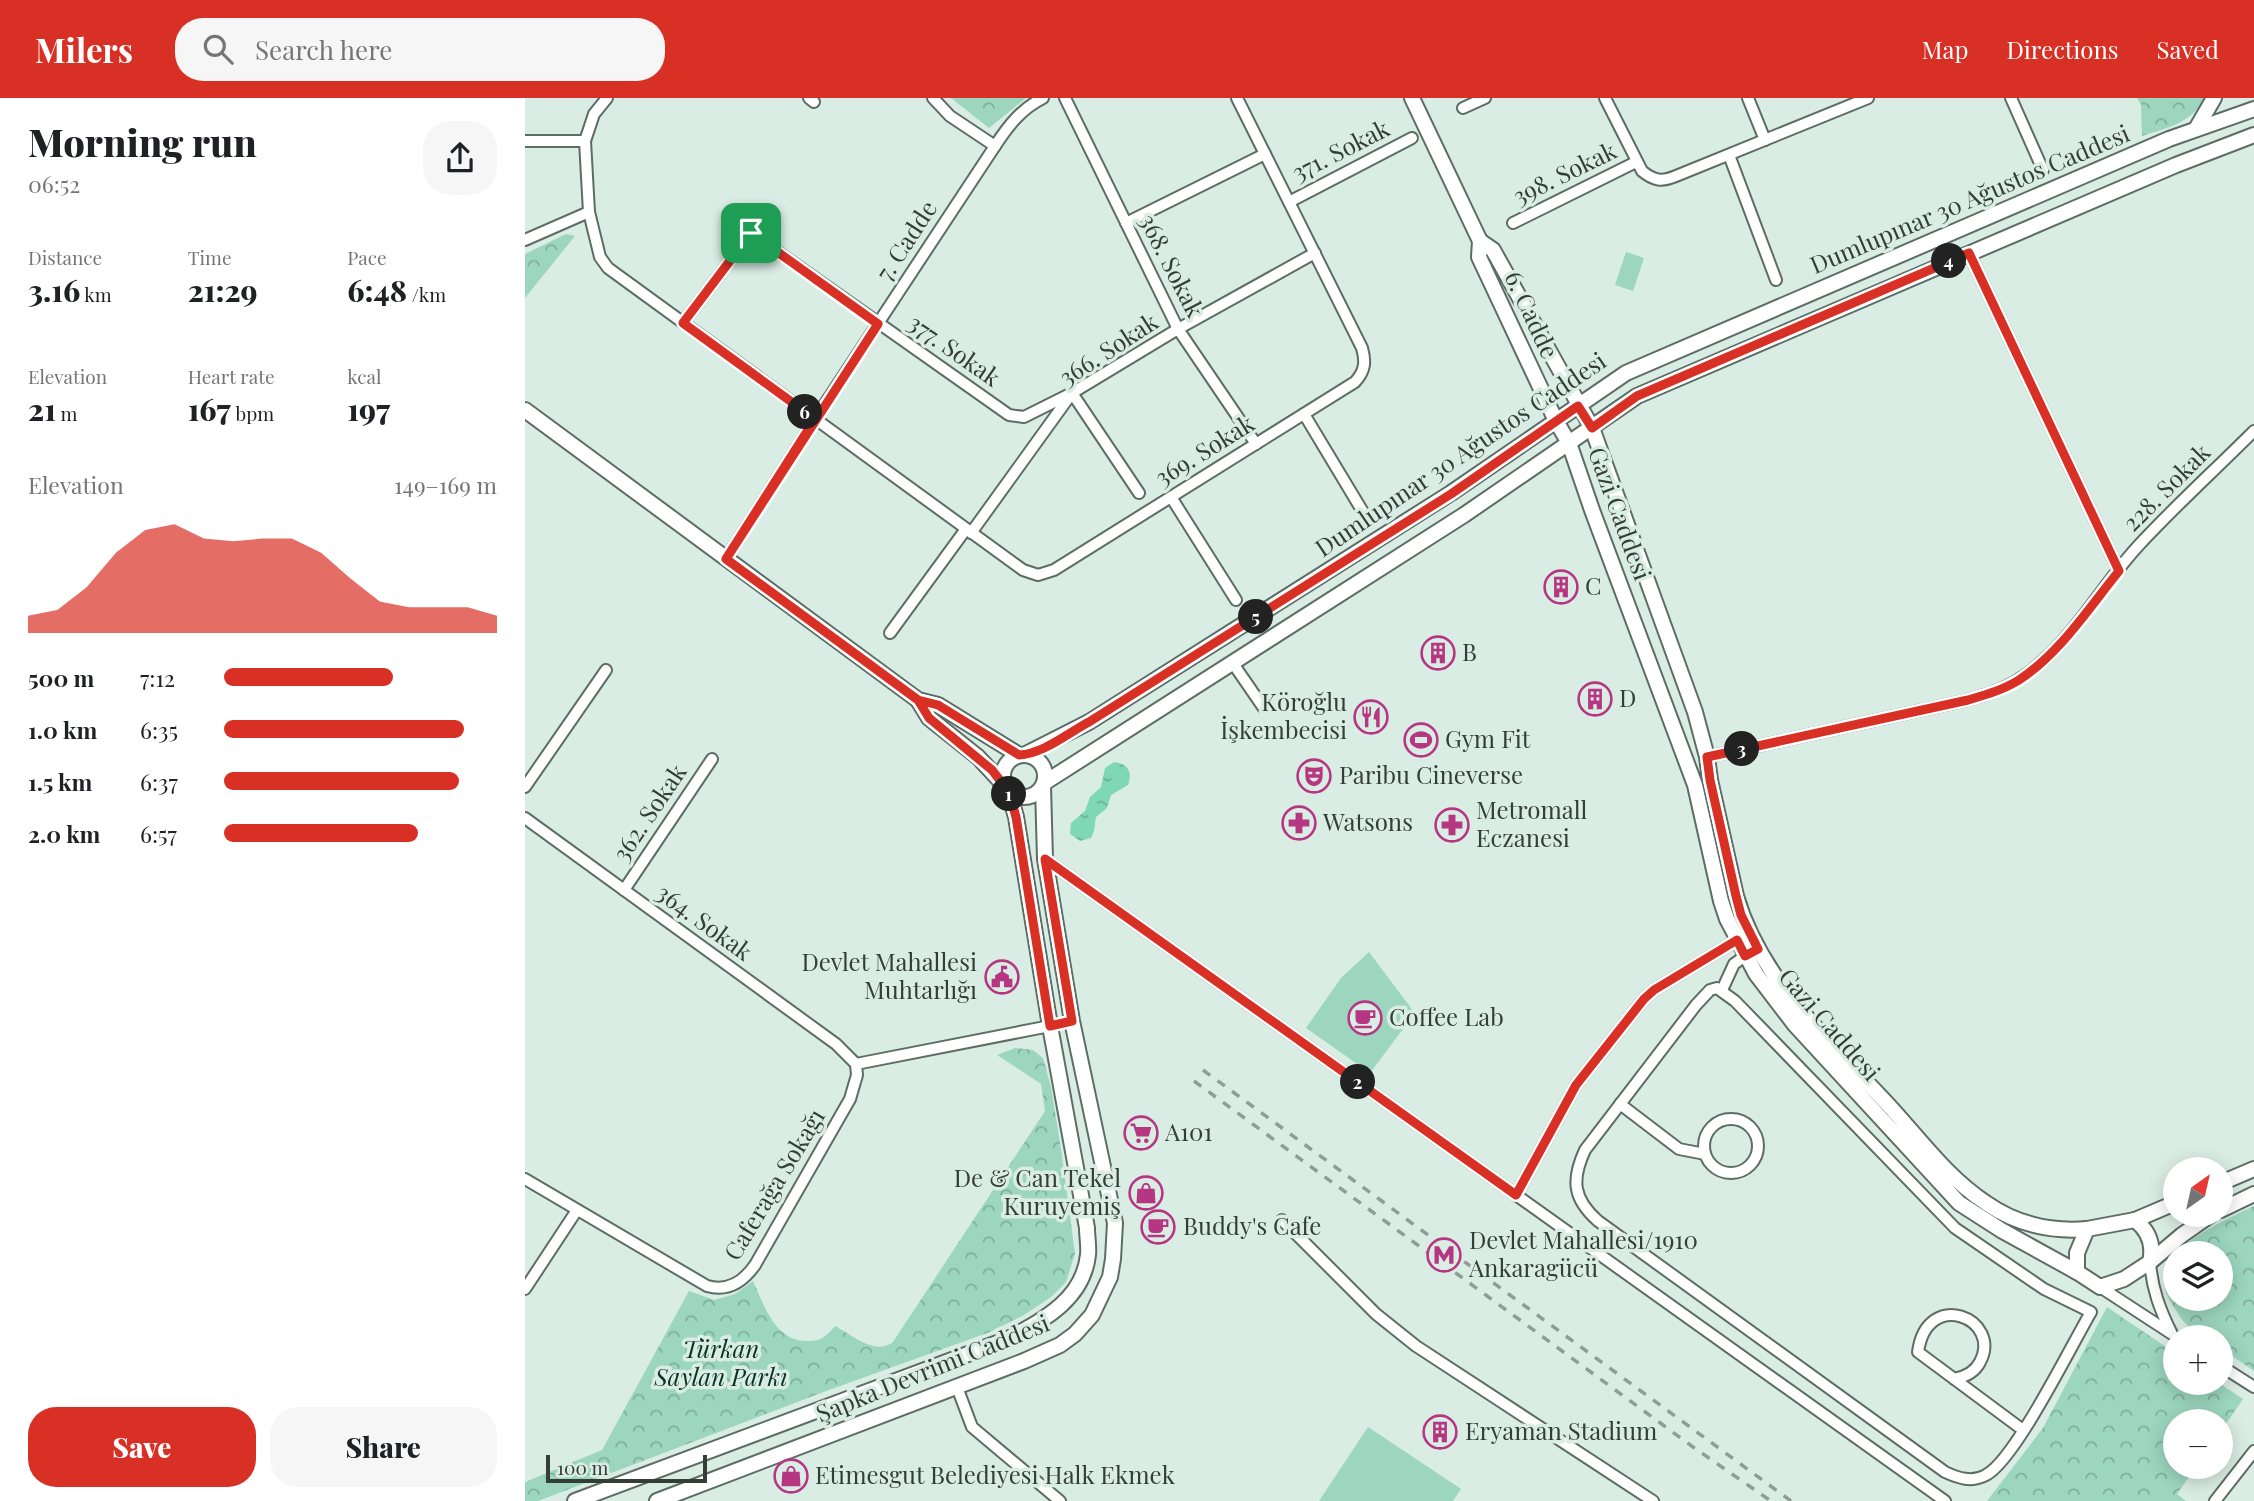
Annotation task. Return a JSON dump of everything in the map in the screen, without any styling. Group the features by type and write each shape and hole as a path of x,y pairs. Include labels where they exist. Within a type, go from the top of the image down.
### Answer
{"main road":[{"name":"6. Cadde","path":"1412,98 1479,241 1479,257 1556,421 1569,443"},
{"path":"2196,129 2214,98"},
{"path":"2251,98 2254,109"},
{"name":"Dumlupınar 30 Ağustos Caddesi","path":"1023,755 1089,722 1451,494 1626,373 2169,139 2254,109"},
{"name":"Dumlupınar 30 Ağustos Caddesi","path":"1043,785 1464,515 1637,396 2176,165 2254,135"},
{"name":"6. Cadde","path":"1479,241 1493,250 1592,428"},
{"path":"525,410 918,700 938,705 1023,755"},
{"name":"Gazi Caddesi","path":"1592,428 1695,712 1756,974 1781,1009 1947,1192 1971,1212 2077,1272"},
{"name":"Gazi Caddesi","path":"1569,443 1591,510 1695,785 1721,901 1737,940 1751,952 1965,1187 2003,1214 2028,1223 2049,1229 2087,1229"},
{"path":"918,700 929,718 978,757 1007,789 1014,795 1027,797 1039,791 1043,785 1043,766 1033,756 1013,757 1002,773 1007,789"},
{"path":"1672,720 1695,712"},
{"name":"Şapka Devrimi Caddesi","path":"657,1501 1024,1361 1060,1345 1075,1334 1092,1315 1110,1277 1115,1223 1072,1021 1045,859 1043,785"},
{"name":"Şapka Devrimi Caddesi","path":"575,1501 1008,1339 1048,1318 1063,1305 1075,1289 1088,1256 1087,1228 1016,817 1007,789"},
{"path":"1050,1026 1072,1021"},
{"path":"2233,1178 2254,1169"},
{"path":"2233,1205 2254,1195"},
{"path":"2163,1208 2135,1220 2087,1229 2077,1253 2077,1272 2100,1287 2124,1279 2193,1227"},
{"path":"2135,1220 2144,1228 2150,1240 2150,1262"}],"street":[{"path":"525,141 585,141 594,114 607,98"},
{"path":"933,98 950,116 995,146"},
{"name":"7. Cadde","path":"726,559 995,146 1013,120 1043,98"},
{"name":"368. Sokak","path":"1065,98 1178,329 1256,444"},
{"name":"369. Sokak","path":"585,141 589,212 600,257 608,268 1023,570 1038,575 1046,574 1356,382 1364,366 1362,348 1237,98"},
{"path":"1463,108 1485,98"},
{"path":"1605,98 1636,162 1648,176 1660,180 1667,180 1868,98"},
{"path":"1748,98 1765,140"},
{"path":"2011,98 2043,170"},
{"name":"371. Sokak","path":"1289,202 1412,138"},
{"path":"1126,223 1265,154"},
{"path":"1729,155 1776,281"},
{"name":"398. Sokak","path":"1513,223 1636,162"},
{"path":"525,240 589,212"},
{"name":"377. Sokak","path":"683,323 751,233 1009,415 1024,417 1073,393"},
{"name":"366. Sokak","path":"890,632 1073,393 1178,329 1315,253"},
{"path":"1969,253 2119,571"},
{"path":"1073,393 1139,494"},
{"path":"1304,414 1369,522"},
{"name":"228. Sokak","path":"1707,757 1968,700 2001,689 2019,679 2055,649 2137,546 2254,431"},
{"path":"1171,497 1236,600"},
{"path":"1232,662 1263,707"},
{"path":"525,787 606,670"},
{"name":"362. Sokak","path":"624,890 712,759"},
{"name":"364. Sokak","path":"525,818 836,1044 856,1064"},
{"path":"1045,859 1945,1501"},
{"path":"1516,1195 1576,1085 1644,999 1654,990 1737,940"},
{"path":"1722,990 1734,964 1751,952"},
{"path":"1717,988 1722,990 1955,1228 2044,1289 2091,1312 2023,1430 2000,1463 1984,1477 1971,1480 1945,1472 1598,1221 1579,1198 1576,1184 1577,1166 1584,1150 1704,995 1717,988"},
{"path":"856,1064 1050,1026"},
{"name":"Caferağa Sokağı","path":"525,1179 707,1286 722,1288 737,1284 755,1265 850,1099 857,1075 856,1064"},
{"path":"1620,1104 1679,1149 1705,1154 1716,1169 1734,1174 1750,1166 1756,1158 1758,1140 1749,1125 1733,1119 1725,1120 1710,1129 1704,1145 1705,1154"},
{"path":"525,1289 577,1210"},
{"path":"1282,1220 1376,1314 1416,1346 1653,1501"},
{"path":"2150,1262 2155,1298 2168,1325"},
{"path":"2100,1287 2163,1329"},
{"path":"1954,1378 1963,1377 1979,1365 1984,1346 1977,1327 1970,1320 1951,1314 1941,1316 1925,1328 1918,1352 2023,1430"},
{"path":"2233,1374 2254,1387"},
{"path":"957,1387 972,1426 1060,1501"},
{"path":"2215,1501 2254,1451"}],"green space":[{"path":"951,98 1026,98 989,128"},
{"path":"2137,98 2205,98 2186,119 2142,136 2141,104"},
{"path":"566,234 575,236 525,298 525,254"},
{"path":"1626,252 1644,258 1633,291 1615,285"},
{"path":"1369,952 1414,1012 1370,1073 1306,1028 1341,978"},
{"name":"Türkan Saylan Parkı","path":"1015,1048 1033,1050 1043,1058 1051,1087 1062,1155 1075,1254 1066,1282 1051,1297 1024,1315 990,1332 538,1501 525,1501 525,1482 602,1450 689,1291 714,1300 735,1294 753,1281 772,1320 787,1335 796,1339 819,1339 835,1326 856,1339 879,1347 893,1342 1045,1111 1041,1084 997,1055"},
{"path":"2254,1206 2254,1371 2233,1356 2233,1325 2188,1325 2177,1311 2233,1311 2233,1241 2191,1241 2213,1227 2233,1227 2233,1216"},
{"path":"2107,1307 2163,1345 2163,1395 2233,1395 2233,1392 2243,1399 2233,1414 2233,1409 2163,1409 2163,1479 2188,1479 2177,1494 2186,1501 1987,1501 2043,1428"},
{"path":"1368,1427 1461,1489 1453,1501 1319,1501"}],"water":[{"path":"1114,762 1128,769 1128,785 1111,795 1107,808 1096,817 1091,838 1080,841 1070,834 1071,823 1085,811 1090,797 1101,787 1105,768"}],"railway":[{"path":"1203,1070 1791,1501"},
{"path":"1194,1081 1693,1447 1771,1501"}],"place":[{"name":"C","path":"1561,587"},
{"name":"B","path":"1438,653"},
{"name":"D","path":"1595,699"},
{"name":"Köroğlu İşkembecisi","path":"1371,717"},
{"name":"Gym Fit","path":"1421,740"},
{"name":"Paribu Cineverse","path":"1314,776"},
{"name":"Watsons","path":"1299,823"},
{"name":"Metromall Eczanesi","path":"1452,825"},
{"name":"Devlet Mahallesi Muhtarlığı","path":"1002,977"},
{"name":"Coffee Lab","path":"1365,1018"},
{"name":"A101","path":"1141,1133"},
{"name":"De & Can Tekel Kuruyemiş","path":"1146,1193"},
{"name":"Buddy's Cafe","path":"1158,1227"},
{"name":"Devlet Mahallesi/1910 Ankaragücü","path":"1444,1255"},
{"name":"Eryaman Stadium","path":"1440,1432"},
{"name":"Etimesgut Belediyesi Halk Ekmek","path":"791,1476"}],"route":[{"path":"751,233 683,323 815,419 726,559 918,700 938,705 1019,755 1045,746 1089,722 1451,494 1578,406 1592,428 1637,396 1969,253 2119,571 2055,649 2019,679 2001,689 1968,700 1707,757 1741,915 1758,949 1745,956 1737,940 1654,990 1644,999 1576,1085 1516,1195 1045,859 1072,1021 1050,1026 1016,817 1009,792 978,757 929,718 918,700 868,663 726,559 878,324 751,233"}]}
